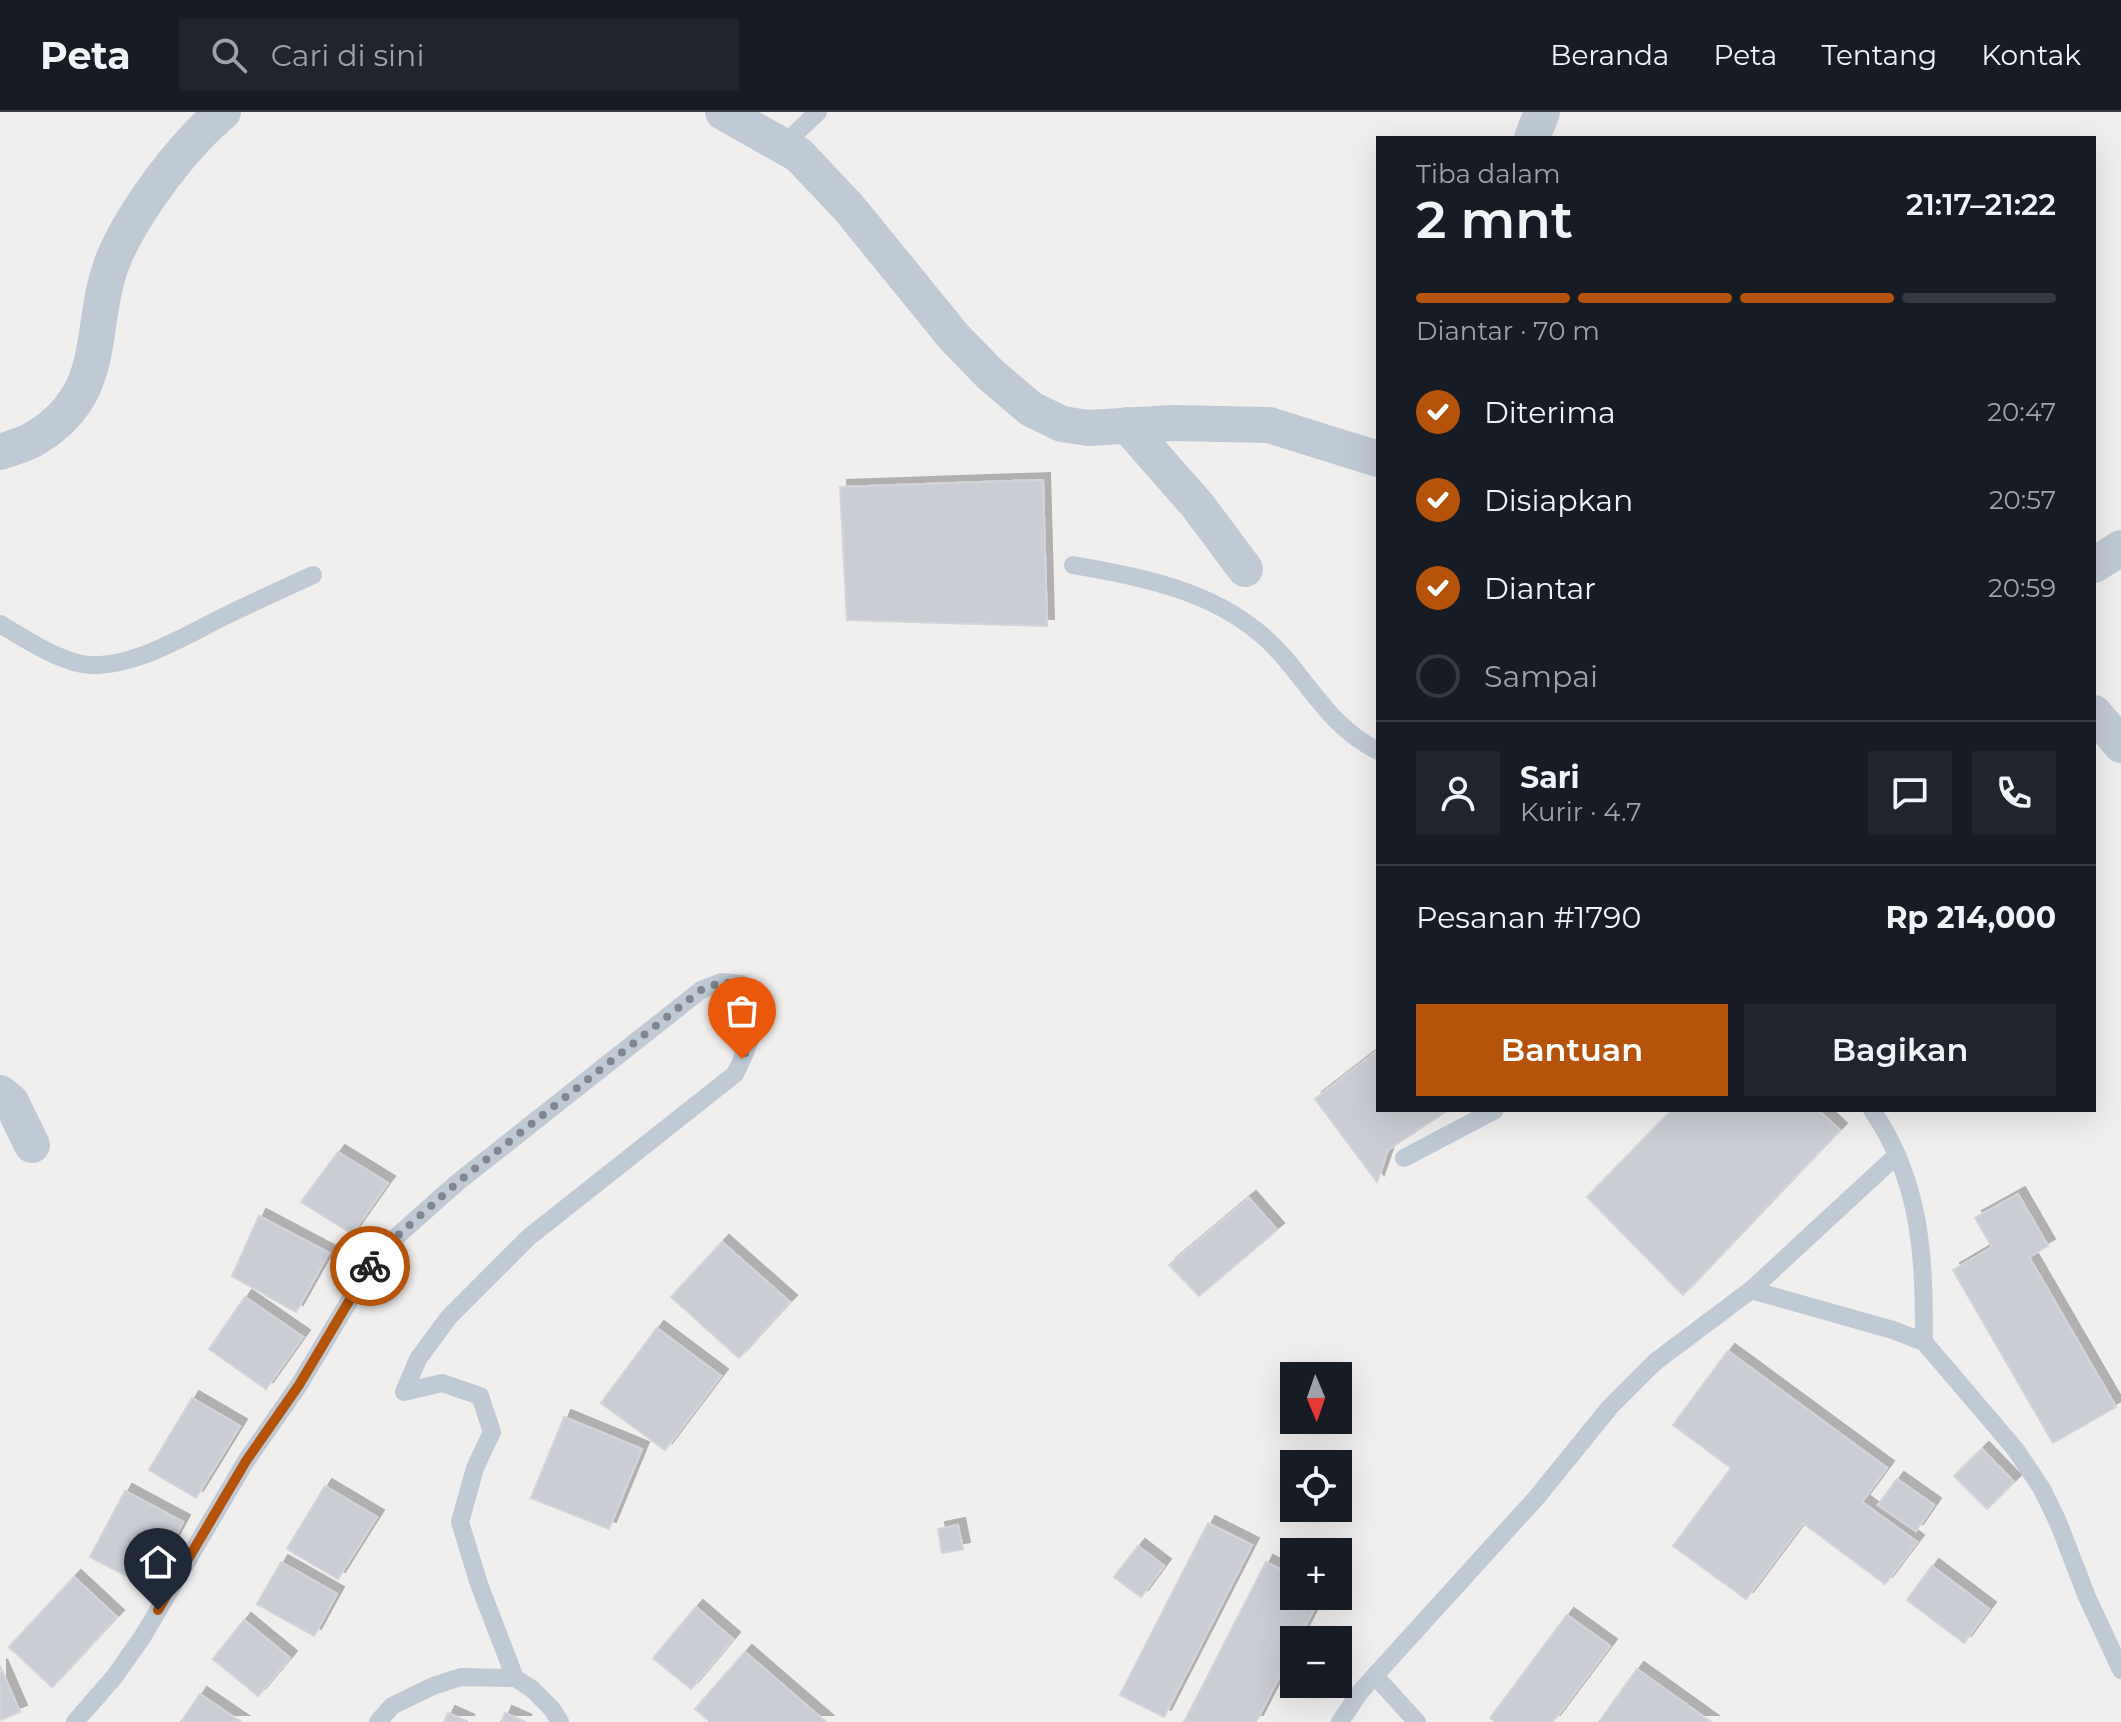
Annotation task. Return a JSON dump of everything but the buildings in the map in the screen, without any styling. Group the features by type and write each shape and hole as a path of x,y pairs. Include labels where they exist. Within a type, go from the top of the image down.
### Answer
{"street":[{"path":"0,452 34,440 70,410 88,379 104,292 116,252 159,182 223,112"},
{"path":"723,112 799,155 849,208 954,337 991,375 1031,409 1062,424 1088,428 1218,423 1269,425 1376,458"},
{"path":"1533,136 1542,112"},
{"path":"1127,425 1198,506 1245,569"},
{"path":"2096,715 2121,745"},
{"path":"0,1093 11,1102 32,1145"}],"lane":[{"path":"783,145 818,112"},
{"path":"1073,565 1132,575 1183,589 1219,604 1253,626 1283,657 1331,718 1376,750"},
{"path":"0,624 29,642 79,664 114,664 181,640 313,575"},
{"path":"75,1722 115,1676 143,1636 246,1461 299,1385 378,1253 458,1182 701,990 722,982 742,984 752,998 753,1015 750,1044 735,1074 529,1237 449,1317 418,1359 404,1392 442,1383 480,1396 492,1432 475,1468 460,1522 479,1584 515,1678"},
{"path":"1404,1158 1491,1112"},
{"path":"1873,1112 1897,1155 1921,1234 1924,1342"},
{"path":"1340,1722 1360,1692 1537,1497 1610,1407 1666,1353 1751,1290 1897,1155"},
{"path":"1751,1290 1893,1330 1924,1342 2016,1450 2042,1489 2121,1670"},
{"path":"1375,1676 1417,1722"},
{"path":"378,1722 392,1706 433,1686 461,1677 515,1678 532,1689 560,1722"}],"way so far":[{"path":"370,1266 378,1253 458,1182 701,990 722,982 742,984 752,998 750,1044 742,1059"}],"route":[{"path":"158,1610 246,1461 299,1385 370,1266"}]}
